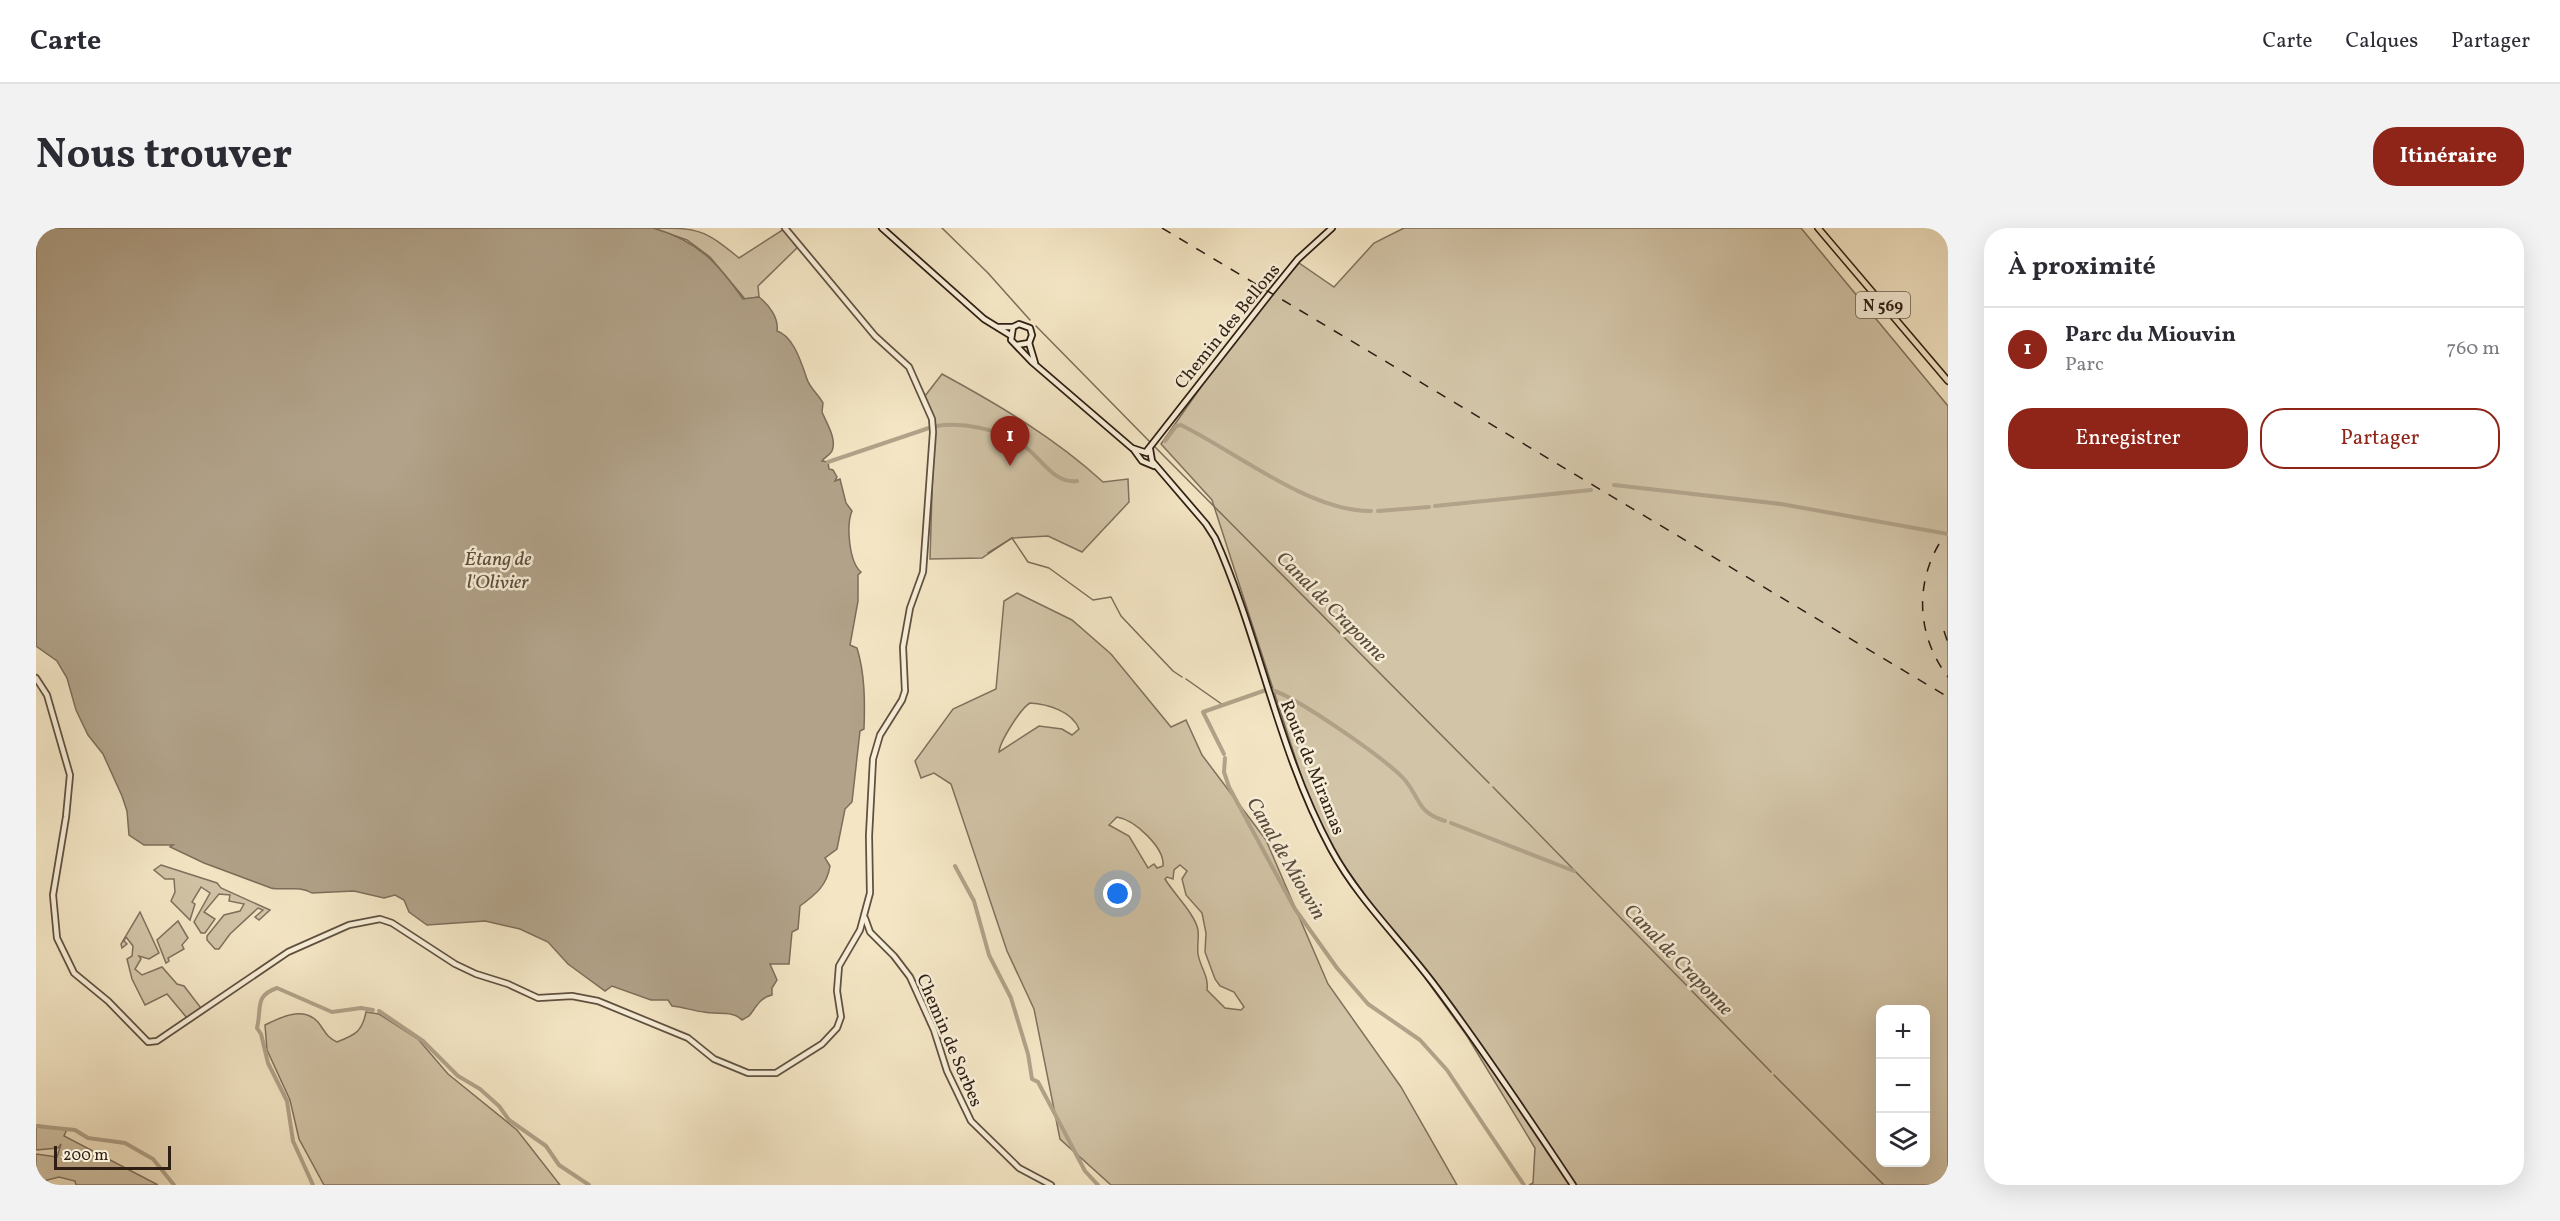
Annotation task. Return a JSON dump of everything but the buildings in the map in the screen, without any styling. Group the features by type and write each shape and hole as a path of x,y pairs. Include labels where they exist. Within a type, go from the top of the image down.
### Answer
{"main road":[{"name":"N 569","path":"1818,228 1948,381"}],"street":[{"path":"36,678 47,695 70,775 54,895 57,938 74,973 108,1001 148,1042 158,1041 288,952 349,925 380,919 392,922 455,964 508,984 525,994 538,998 585,997 688,1038 714,1059 736,1070 748,1074 776,1073 822,1044 837,1028 841,1017 837,990 839,966 865,916 870,893 869,836 873,759 880,735 902,700 905,691 903,647 910,608 923,572 933,432 932,419 909,367 875,336 785,228"},
{"path":"882,228 984,319 1010,335 1037,365 1132,448 1140,458 1148,455"},
{"name":"Chemin des Bellons","path":"1148,455 1185,399 1272,291 1306,251 1332,228"},
{"path":"997,327 1013,327 1023,324 1030,328 1032,335 1029,343 1037,365"},
{"path":"1010,335 1013,327"},
{"path":"1017,345 1029,343"},
{"path":"1132,448 1148,455"},
{"name":"Route de Miramas","path":"1148,455 1158,470 1202,518 1215,538 1298,774 1332,852 1382,924 1423,970 1454,1011 1573,1185"},
{"name":"Chemin de Sorbes","path":"865,916 870,932 894,956 910,977 934,1030 947,1071 971,1121 1019,1168 1052,1185"}],"shaded area":[{"path":"653,228 700,232 717,241 739,258 784,229 799,246 758,286 759,297 745,299 710,257 687,240"},
{"path":"1404,228 1801,228 1948,406 1948,1185 1529,1185 1533,1183 1535,1148 1467,1036 1319,831 1212,500 1161,444 1229,347 1299,263 1334,287 1374,243"},
{"path":"942,374 1026,423 1066,451 1103,482 1128,479 1129,502 1082,552 1048,536 1012,538 982,558 930,559 934,426 925,396"},
{"path":"1017,593 1072,620 1111,654 1171,727 1186,720 1202,755 1266,840 1328,984 1401,1087 1457,1185 1111,1185 1060,1139 1034,1009 1007,951 951,784 934,773 921,778 915,761 953,709 996,689 1004,601","holes":["1030,703 1044,705 1065,713 1071,717 1079,729 1072,735 1062,729 1039,726 999,752 1012,725","1117,817 1140,829 1159,851 1163,866 1157,868 1154,864 1148,868 1129,836 1109,825","1180,865 1187,871 1182,879 1186,895 1202,913 1206,933 1205,952 1215,979 1220,986 1234,992 1244,1007 1241,1010 1225,1008 1207,990 1207,980 1198,954 1196,924 1165,879 1167,877 1173,879 1174,870"]},
{"path":"161,865 217,883 221,888 270,910 259,920 255,917 263,910 258,908 230,934 219,949 215,949 207,940 207,936 224,915 240,911 244,904 229,901 230,895 219,894 204,912 215,919 205,933 201,933 194,922 210,893 201,887 192,902 195,904 190,920 171,901 175,892 174,879 165,879 154,870"},
{"path":"140,912 159,953 149,959 139,956 141,959 135,969 142,975 162,967 177,984 184,986 201,1008 187,1018 167,994 145,1005 132,979 127,959 132,956 133,946 126,937 124,941 127,944 122,948 121,944"},
{"path":"178,921 188,938 182,945 184,949 168,958 169,961 166,963 157,940"},
{"path":"366,1012 379,1014 418,1039 448,1074 517,1130 560,1185 324,1185 299,1139 290,1100 267,1050 265,1025 292,1014 306,1015 318,1022 328,1036 337,1042 357,1032"},
{"path":"36,1125 67,1129 64,1136 158,1185 76,1185 75,1181 59,1177 36,1183 36,1154 57,1157 61,1144 58,1148 36,1150"}],"water":[{"name":"Étang de l'Olivier","path":"36,228 653,228 682,239 705,254 743,299 759,297 766,304 775,317 777,331 793,345 808,382 823,403 822,412 831,432 833,446 831,452 822,461 828,462 829,469 833,470 837,477 835,481 840,479 846,503 852,511 849,525 851,552 861,572 858,575 858,601 850,645 857,648 860,658 864,709 864,729 860,731 852,802 845,809 837,849 825,858 830,866 823,885 800,906 798,929 792,932 789,964 770,964 777,980 772,988 772,995 761,1001 749,1016 742,1020 729,1014 672,1006 668,1000 651,1000 612,986 605,991 568,964 548,942 520,929 485,921 427,925 409,912 404,900 395,895 384,898 354,891 312,893 302,889 271,888 204,863 170,847 173,845 144,845 129,835 127,811 122,796 103,754 88,735 76,710 67,678 57,661 36,646"}],"waterway":[{"name":"Canal de Craponne","path":"942,228 988,273 1030,320"},
{"name":"Canal de Craponne","path":"1036,326 1151,443"},
{"path":"1165,441 1176,426 1181,425 1274,479 1323,502 1348,509 1371,511"},
{"path":"936,426 969,426 1002,434 1028,449 1053,474 1068,481 1077,481"},
{"path":"828,462 929,428"},
{"name":"Canal de Craponne","path":"1155,447 1489,783"},
{"path":"1614,485 1781,504 1948,534"},
{"path":"1435,506 1591,490"},
{"path":"1378,511 1429,507"},
{"path":"988,553 1012,538 1028,562 1049,568 1093,600 1111,597 1121,616 1173,671 1182,677"},
{"path":"1186,679 1223,705"},
{"name":"Canal de Miouvin","path":"1224,754 1203,712 1266,690"},
{"path":"1272,690 1301,704 1380,758 1405,780 1420,805 1429,814 1445,821"},
{"name":"Canal de Miouvin","path":"1225,758 1224,772 1229,787 1295,909 1337,968 1368,1004 1420,1040 1447,1070 1524,1185"},
{"name":"Canal de Craponne","path":"1493,787 1771,1072"},
{"path":"1451,823 1574,871"},
{"path":"955,866 974,901 989,955 1011,998 1028,1054 1032,1079 1038,1082 1085,1171 1098,1185"},
{"path":"313,1185 293,1141 287,1101 268,1063 261,1034 257,1028 260,1004 265,995 277,988 332,1012 361,1008 373,1010"},
{"path":"379,1011 423,1041 458,1076 480,1089 499,1106 509,1120 546,1146 559,1165 589,1185"},
{"name":"Canal de Craponne","path":"1774,1075 1884,1185"},
{"path":"36,1126 75,1130 88,1138 125,1143 153,1159 174,1185"}],"railway":[{"path":"1162,228 1948,697"},
{"path":"1939,544 1926,577 1923,612 1930,646 1948,677"},
{"path":"1944,631 1948,643"}],"place":[{"name":"Parc du Miouvin","path":"1010,466"}]}
